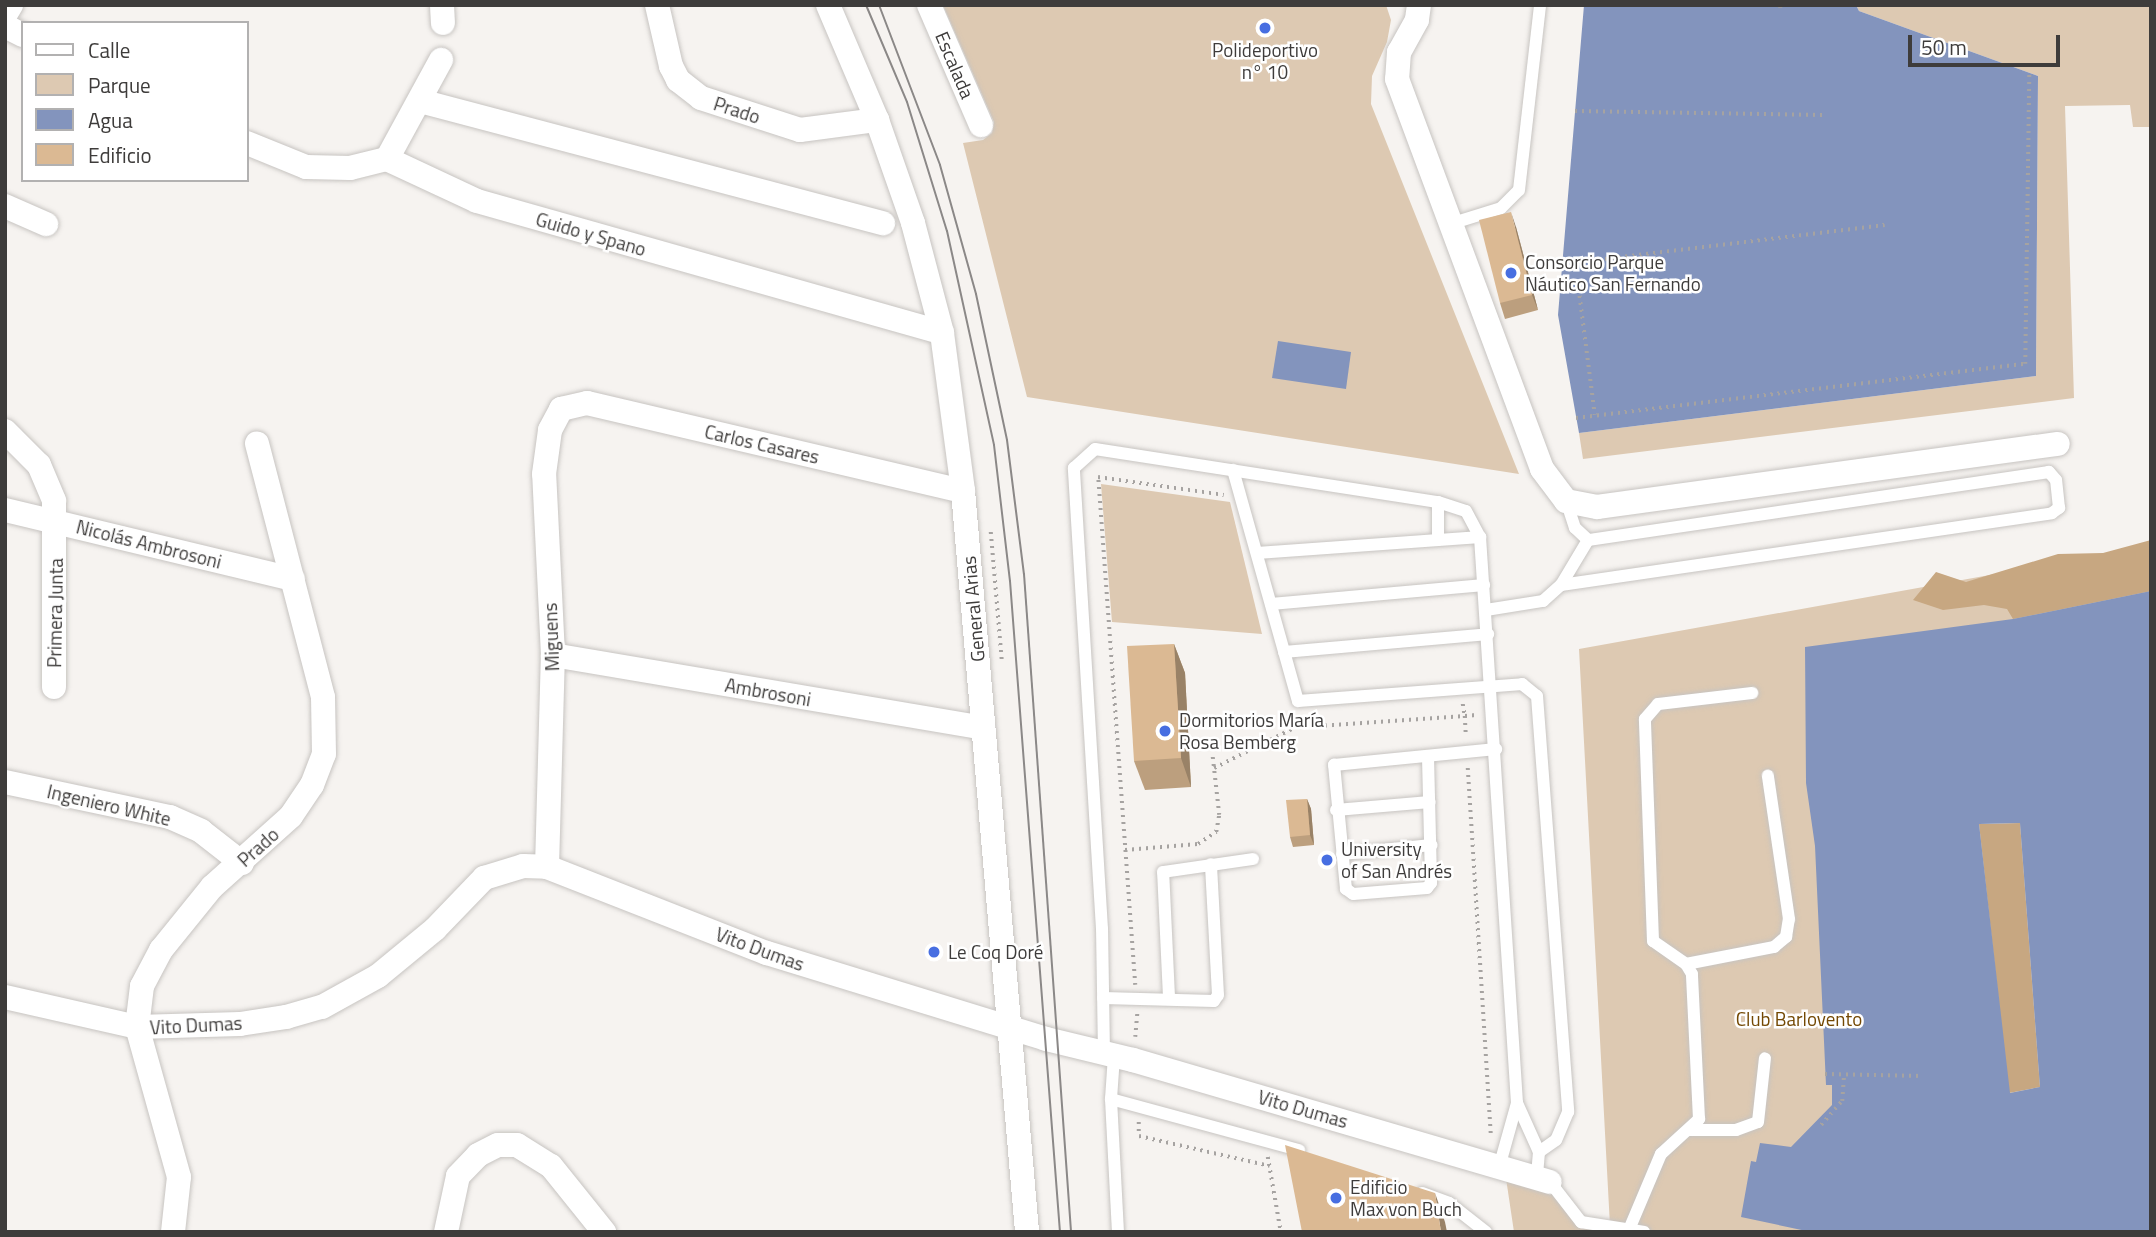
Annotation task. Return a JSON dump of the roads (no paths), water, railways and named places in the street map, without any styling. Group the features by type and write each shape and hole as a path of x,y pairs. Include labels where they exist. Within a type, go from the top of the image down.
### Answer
{"street":[{"path":"5,15 11,5"},
{"name":"Prado","path":"657,5 671,66 678,80 701,98 800,130 877,120"},
{"name":"General Arias","path":"828,5 877,120 913,223 942,333 963,491 1027,1232"},
{"name":"Escalada","path":"929,5 981,125"},
{"path":"1419,5 1417,20 1399,52 1397,79 1542,470 1566,501 1597,507 2058,444"},
{"path":"5,26 21,34"},
{"path":"248,143 306,167 350,168 387,159 441,60"},
{"path":"420,101 883,223"},
{"name":"Guido y Spano","path":"387,159 477,201 942,333"},
{"path":"5,206 46,224"},
{"name":"Carlos Casares","path":"561,409 587,403 963,491"},
{"name":"Miguens","path":"547,867 553,655 544,474 550,430 561,409"},
{"name":"Primera Junta","path":"5,431 39,465 54,501 54,687"},
{"name":"Prado","path":"173,1232 178,1177 137,1027 142,986 161,950 212,887 242,863 291,816 312,785 324,754 323,697 257,443"},
{"name":"Nicolás Ambrosoni","path":"5,510 293,579"},
{"name":"Ambrosoni","path":"553,655 983,728"},
{"name":"Ingeniero White","path":"5,782 170,817 201,831 242,863"},
{"name":"Vito Dumas","path":"5,997 137,1027 240,1024 322,1007 406,954 484,878 523,866 547,867 766,953 1008,1027 1496,1163 1543,1179"},
{"path":"446,1232 458,1175 478,1155 498,1146 517,1145 535,1152 604,1232"}],"lane":[{"path":"1450,224 1501,208 1519,190 1540,5"},
{"path":"1118,1232 1111,1099 1117,1057 1103,998 1074,468 1095,449 1438,502 1466,511 1480,537 1496,749 1517,1103 1539,1152 1543,1179 1581,1222 1644,1232"},
{"path":"1233,470 1298,701 1522,684 1537,696 1569,1112 1556,1140 1539,1152"},
{"path":"1561,585 2052,513 2059,509 2056,480 2049,472 1588,540"},
{"path":"1566,501 1575,528 1588,540"},
{"path":"1438,502 1438,540"},
{"path":"1256,553 1480,537"},
{"path":"1486,610 1529,606 1543,601 1561,585 1588,540"},
{"path":"1271,604 1484,585"},
{"path":"1284,652 1488,634"},
{"path":"1628,1231 1661,1154 1699,1119 1692,974 1686,964 1653,941 1646,719 1658,705 1752,693"},
{"path":"1428,757 1433,875 1427,888 1353,894 1346,889 1336,810 1335,765 1428,757 1467,754 1496,749"},
{"path":"1686,964 1774,947 1786,937 1789,919 1768,776"},
{"path":"1336,810 1430,802"},
{"path":"1342,854 1432,845"},
{"path":"1169,997 1163,872 1253,859"},
{"path":"1103,998 1169,997 1206,1002 1218,995 1211,864"},
{"path":"1690,1130 1736,1130 1758,1122 1765,1058"},
{"path":"1111,1099 1265,1138 1314,1156"},
{"path":"1496,1163 1517,1103"},
{"path":"1412,1190 1450,1203 1486,1232"}],"water":[{"path":"1584,5 1856,5 1859,11 2038,76 2036,376 1579,433 1558,315"},
{"path":"1278,341 1351,352 1346,389 1272,378"},
{"path":"2151,591 2151,1232 1811,1232 1741,1217 1751,1161 1756,1162 1760,1143 1791,1147 1832,1105 1832,1085 1826,1085 1815,846 1806,783 1805,647 2013,619","holes":["2020,823 2040,1087 2010,1093 1979,824"]}],"tram line":[{"path":"866,5 907,102 947,231 994,445 1010,581 1060,1232"},
{"path":"879,5 940,165 976,294 1007,440 1024,574 1071,1232"}],"place":[{"name":"Polideportivo n° 10","path":"1265,28"},
{"name":"Consorcio Parque Náutico San Fernando","path":"1511,273"},
{"name":"Dormitorios María Rosa Bemberg","path":"1165,731"},
{"name":"University of San Andrés","path":"1327,860"},
{"name":"Le Coq Doré","path":"934,952"},
{"name":"Edificio Max von Buch","path":"1336,1198"}],"park label":[{"name":"Club Barlovento","path":"1799,1019"}]}
